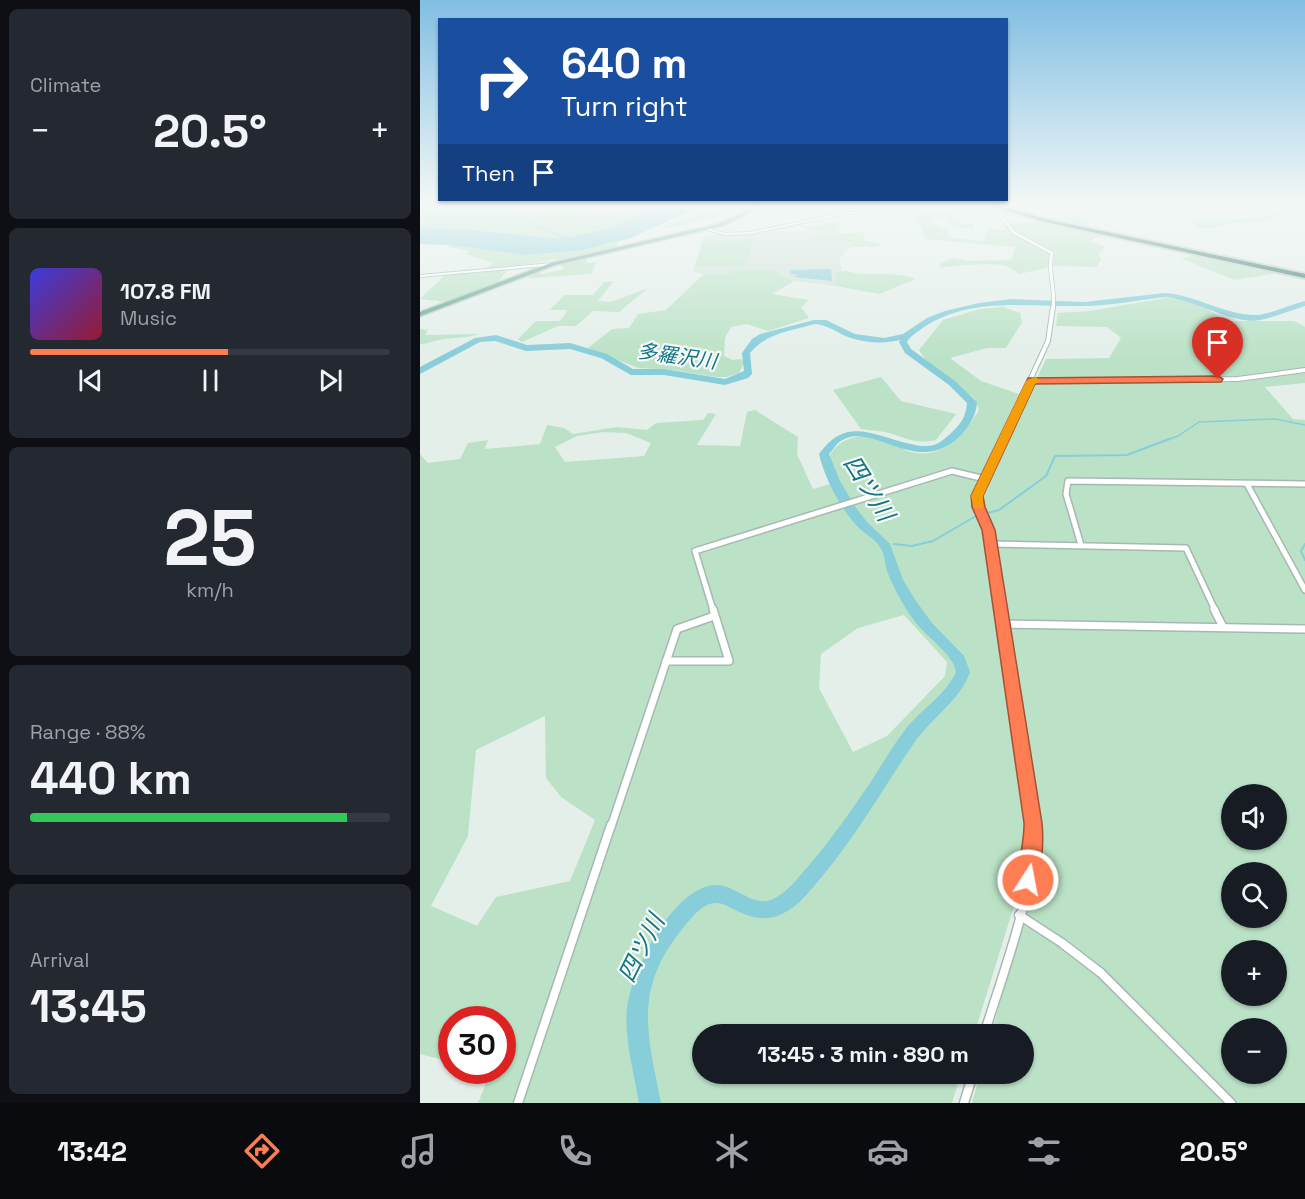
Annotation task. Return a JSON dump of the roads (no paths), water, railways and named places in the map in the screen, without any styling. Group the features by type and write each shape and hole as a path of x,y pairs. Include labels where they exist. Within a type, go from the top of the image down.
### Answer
{"highway":[{"path":"1213,255 1305,276"}],"main road":[{"path":"420,314 553,264 591,255"}],"street":[{"path":"987,1024 1019,915 1032,862 1034,839 990,544 985,518 977,501 1048,341 1054,297 1049,264 1051,255"},
{"path":"420,276 553,264"},
{"path":"1031,381 1238,379 1305,370"},
{"path":"666,661 729,661 695,551 952,471 985,479"},
{"path":"1081,545 1066,494 1068,481 1305,484"},
{"path":"1247,484 1305,590"},
{"path":"990,544 1186,548 1223,627"},
{"path":"518,1103 676,629 714,616"},
{"path":"1002,624 1305,629"},
{"path":"1019,915 1101,973 1231,1103"},
{"path":"964,1103 970,1084"}],"water":[{"path":"831,269 832,281 794,277 797,274 790,274 791,270"}],"waterway":[{"name":"四ツ川","path":"906,336 930,320 948,313 979,305 1011,301 1084,304 1165,295 1179,296 1230,314 1258,318 1305,303"},
{"name":"多羅沢川","path":"420,371 478,340 496,338 526,348 570,346 604,356 631,372 664,372 725,382 745,376 749,372 746,353 755,341 763,336 814,322 823,322 853,336 884,341 906,336"},
{"name":"四ツ川","path":"650,1103 639,1044 637,1009 639,996 653,960 676,923 689,908 702,898 715,894 759,910 775,908 791,898 812,875 863,808 914,730 961,678 963,672 959,660 927,627 911,605 897,580 886,547 852,511 834,481 824,454 835,441 847,435 861,434 875,436 904,446 932,449 947,442 967,422 972,402 952,383 908,351 903,342 906,336"},
{"path":"1165,441 1178,436 1199,422 1275,419 1305,425"},
{"path":"894,544 912,546 933,541 976,516 999,510 1046,476 1055,456 1127,455 1169,439"},
{"path":"1305,544 1301,551 1305,560"}]}
